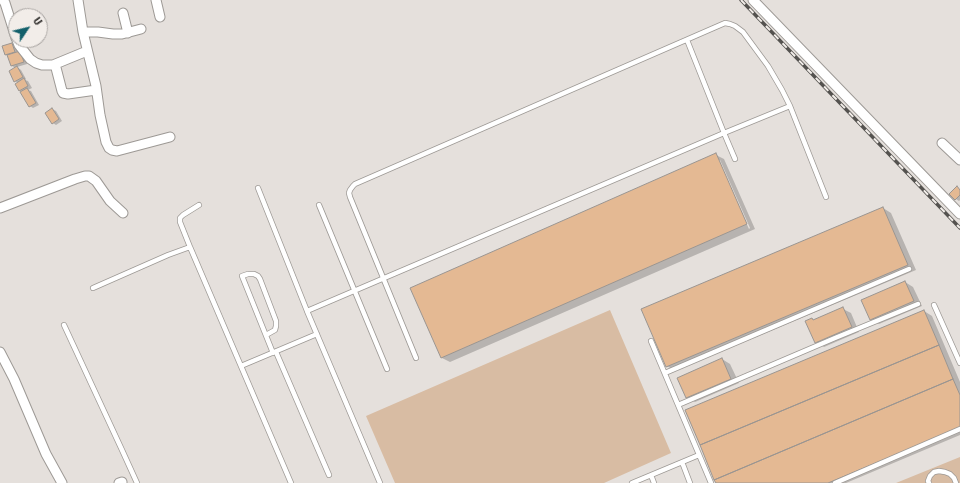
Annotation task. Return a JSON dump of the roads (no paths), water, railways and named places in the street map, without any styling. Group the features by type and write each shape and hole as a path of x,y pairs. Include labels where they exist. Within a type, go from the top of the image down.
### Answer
{"street":[{"path":"3,0 8,13"},
{"path":"78,0 100,115 106,142 109,148 117,151 170,137"},
{"path":"156,0 160,18"},
{"path":"754,0 763,4 960,214"},
{"path":"123,13 128,33"},
{"path":"83,32 98,32 116,35 141,29"},
{"path":"22,48 30,59 36,63 48,66 87,51"},
{"path":"55,64 63,94 96,90"},
{"path":"942,143 960,160"},
{"path":"0,208 75,179 89,176 96,181 110,201 123,214"},
{"path":"0,352 14,379 46,454 62,483"},
{"path":"119,483 122,483"}],"lane":[{"path":"416,358 350,197 349,193 353,186 725,24 730,24 740,29 768,66 790,106 826,197"},
{"path":"687,40 735,159"},
{"path":"307,311 790,106"},
{"path":"258,188 307,311 380,483"},
{"path":"199,205 183,215 180,218 180,222 291,483"},
{"path":"319,205 387,370"},
{"path":"93,288 190,247"},
{"path":"665,373 909,269"},
{"path":"266,335 275,330 276,321 260,279 254,274 242,276 266,335 329,475"},
{"path":"678,405 918,304"},
{"path":"934,306 960,363"},
{"path":"64,325 136,483"},
{"path":"241,366 317,334"},
{"path":"651,341 711,483"},
{"path":"835,483 960,429"},
{"path":"632,483 699,455"},
{"path":"682,462 690,483"},
{"path":"929,483 930,476 934,472 939,471 950,474 956,483"},
{"path":"651,475 654,483"}],"railway":[{"path":"741,0 960,228"}]}
